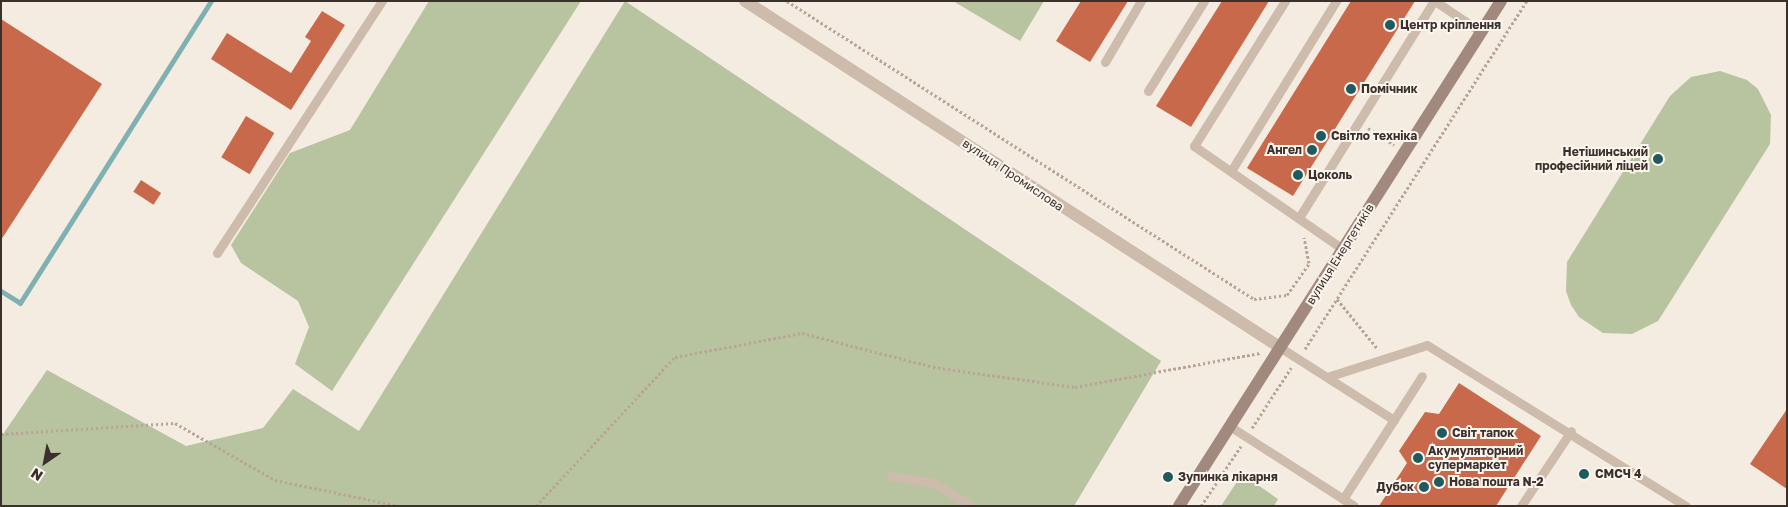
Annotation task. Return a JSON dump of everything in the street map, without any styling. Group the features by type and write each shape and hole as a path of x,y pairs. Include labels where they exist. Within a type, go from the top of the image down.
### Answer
{"main road":[{"name":"вулиця Енергетиків","path":"1179,506 1501,1"}],"street":[{"name":"вулиця Промислова","path":"745,1 1281,348"}],"lane":[{"path":"217,253 382,1"},
{"path":"1105,62 1141,1"},
{"path":"1148,91 1204,1"},
{"path":"1285,1 1194,146 1300,216 1343,249"},
{"path":"1231,171 1336,1"},
{"path":"1300,216 1434,1 1481,32"},
{"path":"1327,377 1383,356 1427,345 1571,431 1686,506"},
{"path":"1281,348 1297,360 1394,420"},
{"path":"1343,498 1422,376"},
{"path":"1231,427 1354,506"},
{"path":"1521,506 1571,431"},
{"path":"891,476 934,483 972,506"}],"path":[{"path":"787,1 1254,299 1287,294 1309,263 1300,216"},
{"path":"1201,506 1337,299 1526,1"},
{"path":"1337,299 1383,356"},
{"path":"536,506 675,357 802,333 933,367 1075,387 1281,348"},
{"path":"1,434 175,423 275,480 399,506"}],"green space":[{"path":"429,1 581,1 332,391 295,364 309,327 298,301 241,263 231,245 290,153 350,130"},
{"path":"625,1 1161,361 1074,506 1,506 1,437 47,370 186,446 263,428 293,389 359,431"},
{"path":"953,1 1044,1 1020,41"},
{"path":"1720,71 1747,80 1758,89 1771,115 1770,144 1658,321 1632,334 1603,333 1579,317 1571,305 1566,291 1567,262 1670,96 1691,77"},
{"path":"1242,474 1278,499 1274,506 1221,506"}],"building":[{"path":"1081,1 1128,1 1090,62 1056,41"},
{"path":"1222,1 1269,1 1191,127 1156,106"},
{"path":"1351,1 1415,1 1293,196 1247,168"},
{"path":"322,11 345,25 291,110 211,59 227,33 291,73 311,41 305,37"},
{"path":"1,19 102,84 1,240"},
{"path":"246,116 274,133 250,174 221,157"},
{"path":"141,180 161,193 154,205 133,192"},
{"path":"1459,383 1541,436 1496,506 1379,506 1407,463 1399,451 1425,412 1439,414"},
{"path":"1787,409 1787,489 1750,464"}],"waterway":[{"path":"1,291 20,303 211,1"}],"place":[{"name":"Центр кріплення","path":"1390,25"},
{"name":"Помічник","path":"1351,89"},
{"name":"Світло техніка","path":"1321,136"},
{"name":"Ангел","path":"1312,150"},
{"name":"Нетішинський професійний ліцей","path":"1658,159"},
{"name":"Цоколь","path":"1298,175"},
{"name":"Світ тапок","path":"1442,433"},
{"name":"Акумуляторний супермаркет","path":"1418,458"},
{"name":"СМСЧ 4","path":"1584,474"},
{"name":"Зупинка лікарня","path":"1168,477"},
{"name":"Нова пошта N-2","path":"1439,482"},
{"name":"Дубок","path":"1424,487"}]}
